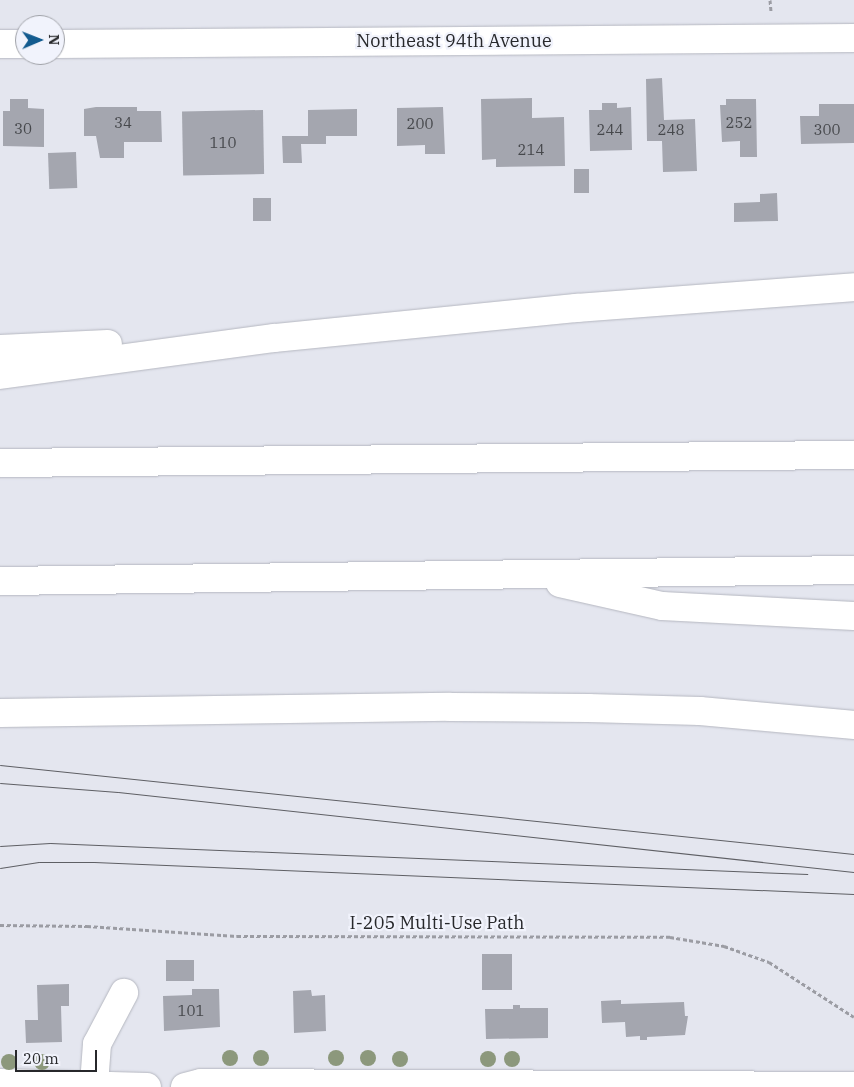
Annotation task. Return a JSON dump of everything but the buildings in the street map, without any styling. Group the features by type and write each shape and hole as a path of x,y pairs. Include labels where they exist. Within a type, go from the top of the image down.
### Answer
{"main road":[{"name":"Northeast 94th Avenue","path":"65,44 854,38"},
{"path":"0,44 15,44"},
{"path":"0,375 275,338 577,308 854,287"},
{"path":"0,349 275,338"},
{"path":"0,463 854,455"},
{"path":"0,581 854,570"},
{"path":"512,573 662,606 854,616"},
{"path":"0,713 440,707 588,708 700,711 854,725"},
{"path":"94,1084 97,1044 124,993"},
{"path":"185,1087 201,1083 505,1087 854,1086"},
{"path":"0,1084 94,1084 147,1087"}],"path":[{"name":"I-205 Multi-Use Path","path":"0,925 87,926 237,936 670,937 724,946 769,962 854,1017"}],"tram line":[{"path":"0,765 854,854"},
{"path":"0,783 118,792 854,872"},
{"path":"0,846 50,843 807,874"},
{"path":"0,868 39,862 94,862 854,894"}]}
